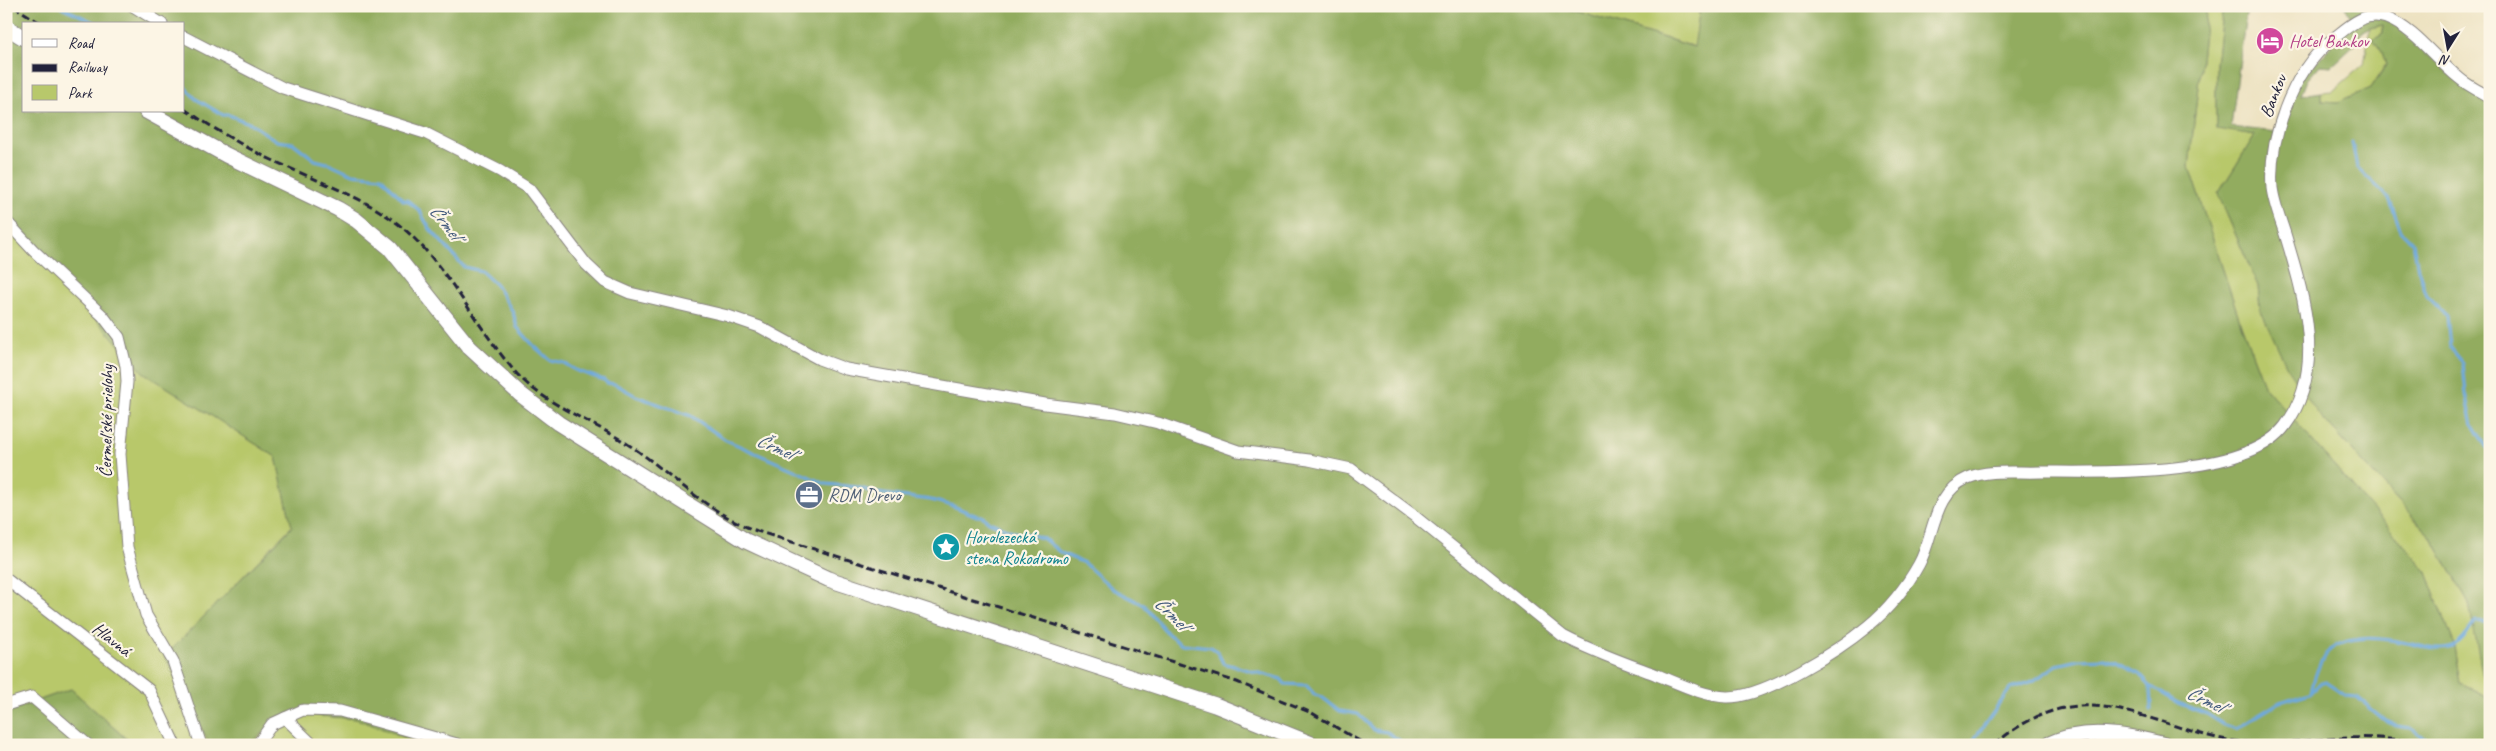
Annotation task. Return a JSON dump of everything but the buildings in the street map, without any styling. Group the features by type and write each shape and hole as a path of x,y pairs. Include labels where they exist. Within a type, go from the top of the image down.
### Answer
{"main road":[{"path":"6,27 22,37"},
{"path":"148,112 226,156 338,209 356,220 390,248 470,347 520,394 558,423 746,541 791,564 844,584 1215,705 1314,745"},
{"path":"2047,745 2073,736 2087,734 2112,735 2165,745"}],"street":[{"path":"133,6 159,22"},
{"name":"Bankov","path":"185,38 283,88 425,133 500,171 529,189 586,264 605,282 630,293 728,316 760,327 819,359 846,369 1036,402 1115,413 1158,424 1238,451 1309,460 1352,469 1413,515 1562,636 1580,645 1676,682 1716,695 1730,697 1761,691 1780,682 1856,635 1878,617 1915,572 1925,552 1940,506 1953,488 1966,479 1980,474 2118,471 2201,466 2237,456 2270,442 2287,424 2302,391 2310,347 2300,287 2274,201 2272,174 2278,132 2290,94 2314,56 2334,38 2361,19 2378,16 2402,26 2461,81 2490,97"},
{"name":"Čermeľské prielohy","path":"6,221 33,250 103,316 118,337 124,353 128,382 120,454 127,547 146,615 173,661 201,745"},
{"name":"Hlavná","path":"6,579 149,690 175,745"},
{"path":"6,705 32,697 88,745"},
{"path":"257,745 272,724 303,710 340,711 457,744"},
{"path":"285,718 313,745"}],"green space":[{"path":"6,6 1558,6 1694,47 1700,6 2207,6 2189,167 2242,327 2265,387 2426,570 2453,641 2460,684 2490,699 2490,745 425,745 357,719 289,713 247,745 210,745 165,656 292,527 276,457 143,372 6,217"},
{"path":"1558,6 1700,6 1695,47"},
{"path":"2207,6 2223,6 2216,64 2216,128 2255,135 2218,194 2258,286 2260,309 2317,412 2433,539 2469,604 2490,699 2460,684 2453,641 2426,570 2265,387 2242,327 2189,167"},
{"path":"2223,6 2247,6 2231,127 2277,132 2295,84 2353,23 2345,6 2392,6 2391,13 2386,17 2490,97 2490,692 2482,672 2469,604 2433,539 2317,412 2286,365 2260,309 2258,286 2218,194 2255,135 2216,129 2216,64","holes":["2383,25 2383,33 2373,39 2382,52 2386,65 2371,88 2338,102 2322,101 2322,92 2301,95 2307,80 2320,65 2332,66 2358,42 2361,33 2370,28"]},
{"path":"2383,25 2383,33 2373,39 2382,52 2386,64 2371,88 2339,102 2322,101 2322,92 2333,91 2364,64 2370,28"},
{"path":"6,217 79,292 143,372 276,457 292,526 166,656 210,745 133,745 71,689 6,712"},
{"path":"71,689 133,745 6,745 6,712"},
{"path":"289,713 357,719 425,745 247,745"}],"waterway":[{"name":"Črmeľ","path":"59,6 94,22"},
{"name":"Črmeľ","path":"185,87 196,99 223,115 229,115 251,124 277,141 293,143 315,160 331,164 353,174 381,177 404,201 407,200 419,210 430,229 464,267 481,271 496,285 513,312 517,327 550,360 564,363 575,370 604,380 607,383 615,384 636,396 691,416 726,440 826,484 857,487 876,493 931,500 982,516 989,522 1017,533 1030,534 1044,539 1061,553 1084,563 1113,589 1144,605 1168,634 1182,644 1211,647 1217,651 1223,663 1281,679 1285,684 1306,685 1314,694 1323,698 1340,711 1358,714 1374,730 1387,732 1406,745"},
{"path":"2352,142 2357,167 2389,198 2401,231 2413,243 2418,269 2427,296 2447,316 2450,347 2463,363 2466,394 2473,425 2490,453"},
{"path":"2311,691 2318,668 2325,655 2334,647 2344,642 2368,638 2445,649 2461,641 2475,621 2484,622 2490,617"},
{"name":"Črmeľ","path":"1970,745 2010,689 2033,681 2057,665 2079,660 2104,659 2139,674 2150,686 2178,703 2207,714 2224,725 2236,729 2280,702 2310,693 2319,684 2326,682 2347,696 2357,697 2387,722 2411,728 2428,740 2445,745"},
{"path":"2150,686 2151,710"}],"railway":[{"path":"13,6 39,22"},
{"path":"185,110 250,149 340,190 389,217 419,243 434,260 503,357 529,385 541,395 626,443 705,502 738,523 757,531 1237,682 1312,713 1366,745"},
{"path":"1994,745 2013,730 2034,718 2067,707 2079,706 2097,706 2134,713 2209,736 2251,743 2373,738 2420,745"}],"place":[{"name":"Hotel Bankov","path":"2270,41"},
{"name":"RDM Drevo","path":"809,495"},
{"name":"Horolezecká stena Rokodromo","path":"946,547"}]}
